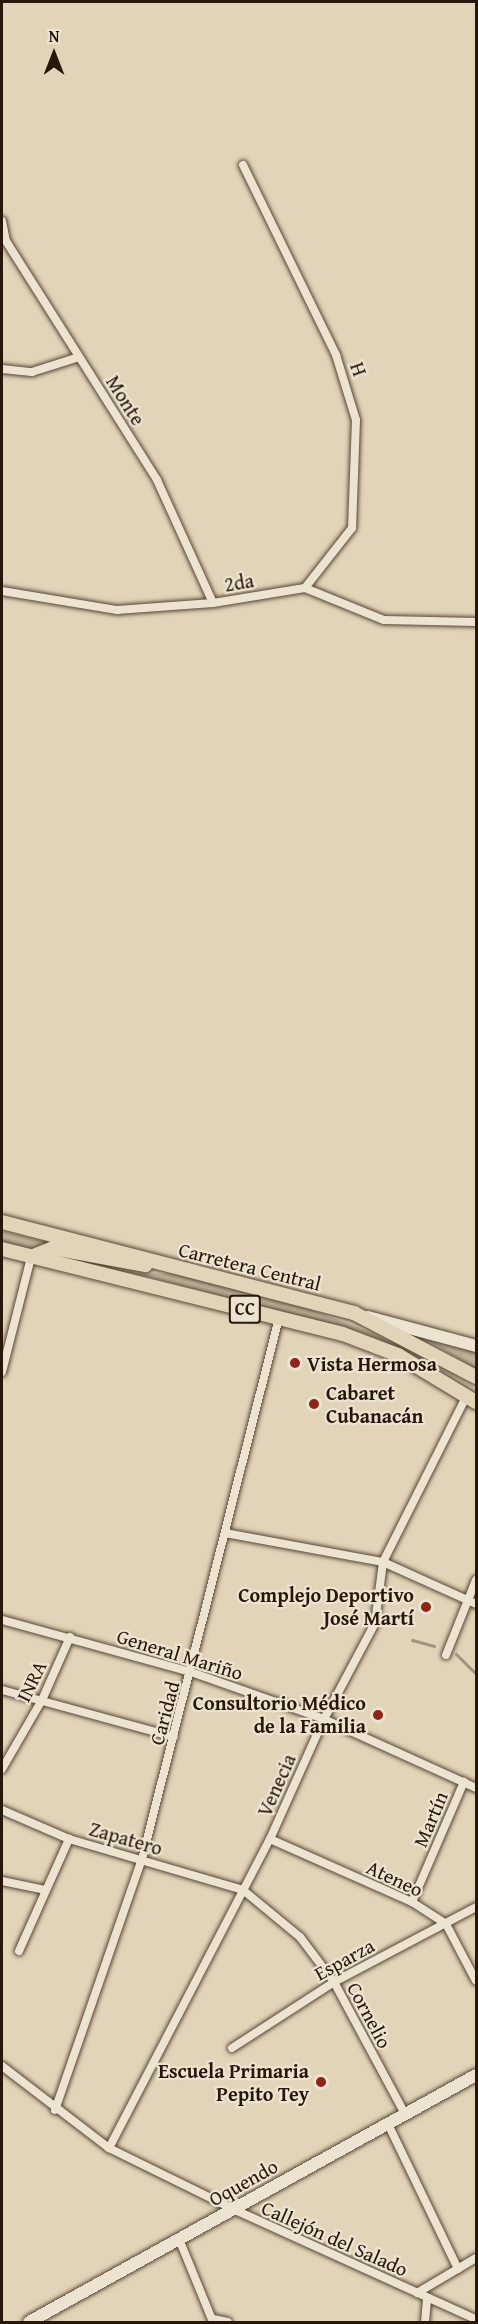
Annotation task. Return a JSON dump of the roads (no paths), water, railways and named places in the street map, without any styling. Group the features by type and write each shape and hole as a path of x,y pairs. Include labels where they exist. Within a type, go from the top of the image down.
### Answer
{"main road":[{"path":"2,1215 15,1225"},
{"name":"Carretera Central","path":"2,1222 354,1313 477,1377"},
{"path":"30,1257 53,1248 123,1264 171,1266"},
{"name":"CC","path":"2,1249 343,1334 398,1355 472,1398"},
{"path":"398,1355 458,1383 477,1384"}],"street":[{"name":"H","path":"243,165 336,355 356,420 352,528 305,588"},
{"name":"Monte","path":"2,221 6,241 157,480 213,603"},
{"path":"2,369 32,372 79,357"},
{"name":"2da","path":"2,591 117,610 213,603 305,588"},
{"path":"305,588 384,620 477,622"},
{"path":"2,1372 30,1257"},
{"path":"354,1313 477,1346"},
{"name":"Caridad","path":"55,2110 142,1859 279,1318"},
{"name":"Venecia","path":"110,2148 270,1839 324,1719 375,1623 383,1562 472,1398"},
{"path":"225,1533 383,1562 477,1604"},
{"path":"446,1655 466,1600 477,1580"},
{"name":"General Mariño","path":"2,1620 191,1672 324,1719 477,1788"},
{"name":"INRA","path":"2,1769 42,1700 70,1637"},
{"path":"2,1690 174,1737"},
{"name":"Martín","path":"412,1902 464,1782"},
{"name":"Zapatero","path":"2,1810 69,1839 243,1890"},
{"path":"19,1951 69,1839"},
{"name":"Ateneo","path":"270,1839 412,1902 446,1924 477,1981"},
{"path":"2,1881 46,1890"},
{"name":"Cornelio","path":"243,1890 300,1937 334,1982 405,2114"},
{"name":"Esparza","path":"232,2048 334,1982 477,1907"},
{"name":"Callejón del Salado","path":"2,2066 55,2110 110,2148 233,2209 477,2319"},
{"name":"Oquendo","path":"28,2322 477,2075"},
{"path":"388,2124 458,2269"},
{"path":"179,2239 213,2321 228,2322"},
{"path":"417,2293 477,2258"},
{"path":"425,2322 427,2298"}],"waterway":[{"path":"412,1640 434,1646"},
{"path":"456,1654 476,1674"}],"place":[{"name":"Vista Hermosa","path":"295,1363"},
{"name":"Cabaret Cubanacán","path":"314,1404"},
{"name":"Complejo Deportivo José Martí","path":"426,1607"},
{"name":"Consultorio Médico de la Familia","path":"378,1715"},
{"name":"Escuela Primaria Pepito Tey","path":"321,2082"}]}
